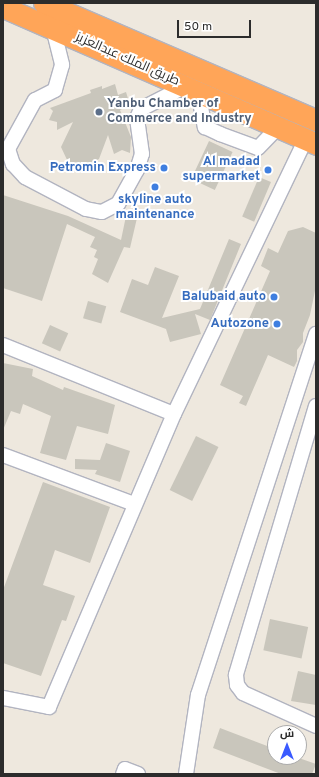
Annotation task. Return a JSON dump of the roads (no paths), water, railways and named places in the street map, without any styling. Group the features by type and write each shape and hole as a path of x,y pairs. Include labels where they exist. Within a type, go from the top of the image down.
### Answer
{"highway":[{"name":"طريق الملك عبدالعزيز","path":"44,3 316,120"},
{"name":"طريق الملك عبدالعزيز","path":"3,6 311,141"}],"street":[{"path":"53,28 62,65 55,90 35,100 8,149 13,164 25,177 86,209 102,212 118,204 137,170 142,154 137,118 141,109 192,89 205,127 220,134 258,148 279,126"},
{"path":"3,698 50,707 134,504 174,414 311,141"},
{"path":"186,774 198,695 316,334"},
{"path":"3,345 174,414"},
{"path":"315,413 236,675 237,685 243,693 316,726"},
{"path":"3,455 134,504"},
{"path":"122,774 125,769 138,774"}],"place":[{"name":"Yanbu Chamber of Commerce and Industry","path":"99,112"},
{"name":"Petromin Express","path":"164,168"},
{"name":"Al madad supermarket","path":"268,170"},
{"name":"skyline auto maintenance","path":"155,187"},
{"name":"Balubaid auto","path":"274,297"},
{"name":"Autozone","path":"277,324"}]}
